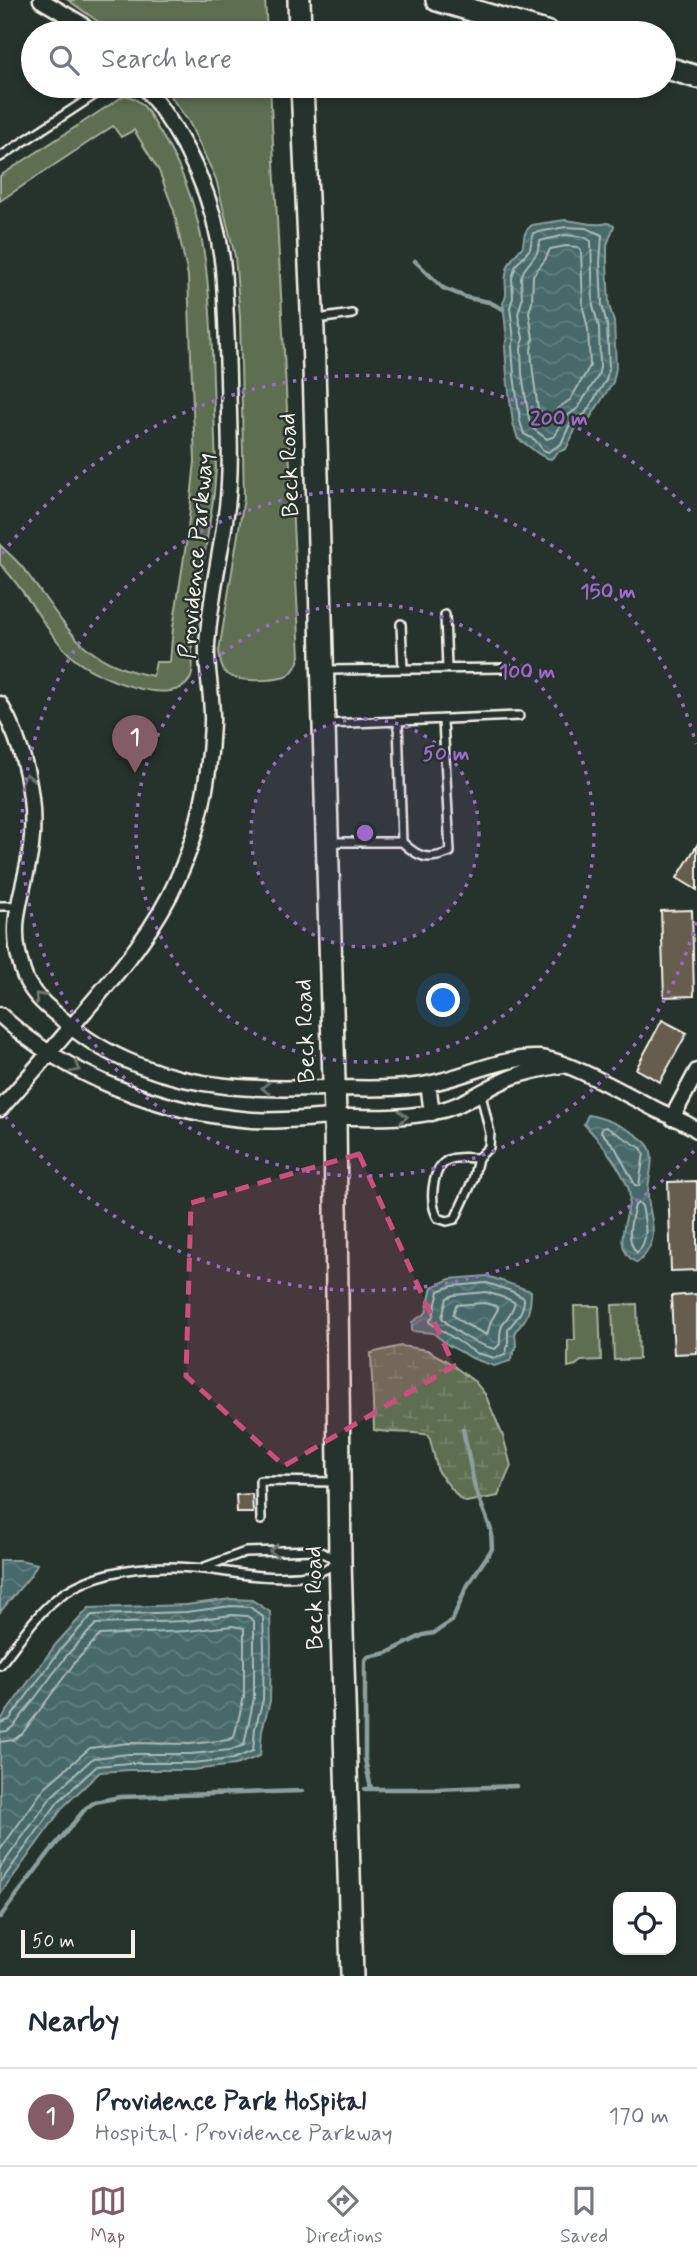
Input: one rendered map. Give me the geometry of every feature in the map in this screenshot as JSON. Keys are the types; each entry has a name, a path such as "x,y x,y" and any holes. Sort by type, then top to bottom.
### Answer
{"main road":[{"path":"299,0 300,21"},
{"path":"437,0 471,5 516,21"},
{"path":"676,71 697,77"},
{"name":"Beck Road","path":"303,98 312,319 335,1117 340,1561 352,1976"}],"street":[{"path":"41,0 77,21"},
{"name":"Providence Parkway","path":"0,1109 125,964 156,920 177,881 192,843 202,805 212,723 207,648 230,466 226,309 222,265 208,204 179,134 153,98"},
{"path":"2,711 22,755 30,789 31,846 15,923 16,948 27,984 39,999 95,1045 149,1069 189,1080 262,1089 378,1088 428,1084 449,1080 505,1061 542,1058 563,1064 697,1130"},
{"path":"0,1015 50,1054 109,1085 186,1110 251,1120 383,1118 432,1113 481,1094 514,1076 563,1064"},
{"path":"477,1070 481,1094"},
{"path":"672,1118 697,1072"},
{"path":"428,1084 432,1113"}],"lane":[{"path":"0,157 90,98"},
{"path":"312,319 352,314"},
{"path":"445,615 447,668"},
{"path":"401,624 403,669"},
{"path":"322,670 508,668"},
{"path":"324,724 519,716"},
{"path":"327,842 402,842 417,856 438,857 450,852 443,720"},
{"path":"398,722 402,842"},
{"path":"0,906 18,906"},
{"path":"478,1158 454,1158 442,1165 433,1189 433,1210 438,1218 447,1221 455,1219 459,1214 473,1180 478,1158 489,1147 490,1133 481,1094"},
{"path":"261,1520 260,1481 340,1482"},
{"path":"201,1568 245,1552 316,1550 340,1561"},
{"path":"0,1665 42,1613 64,1593 90,1580 120,1571 201,1568 247,1575 304,1575 316,1574 340,1561"}],"highlighted area":[{"path":"359,1154 454,1366 284,1466 186,1376 191,1203"}],"green space":[{"path":"68,0 265,0 266,21 97,21"},
{"path":"120,98 134,98 146,109 175,158 186,185 201,238 209,294 216,469 192,640 192,673 182,687 169,691 152,691 133,687 96,673 82,664 62,646 0,564 0,545 23,568 65,625 92,652 108,662 153,676 156,662 170,662 195,461 188,276 174,211 159,171 134,130 121,137 113,126 0,201 0,176"},
{"path":"172,98 271,98 300,656 289,675 275,679 256,680 230,676 220,662 219,651 244,498 240,317 235,256 216,179 189,122"},
{"path":"637,1304 639,1359 614,1360 612,1305"},
{"path":"574,1306 599,1306 601,1360 581,1361 568,1367 568,1340 575,1340"},
{"path":"401,1346 427,1350 447,1361 475,1382 485,1394 503,1436 511,1466 498,1496 466,1502 460,1499 438,1472 429,1435 374,1430 371,1353"}],"water":[{"path":"565,220 608,223 614,226 607,245 607,263 616,368 613,382 590,418 576,428 566,449 551,459 518,439 513,423 503,303 508,267 523,246 527,229 532,225"},
{"path":"588,1115 627,1129 650,1149 652,1160 648,1198 653,1235 648,1250 637,1263 623,1247 622,1237 630,1196 628,1187 609,1154 584,1124"},
{"path":"487,1276 531,1291 528,1313 515,1331 516,1347 510,1361 494,1366 448,1345 433,1333 412,1331 412,1322 426,1313 432,1287 450,1279"},
{"path":"0,1560 20,1560 37,1564 0,1612"},
{"path":"231,1599 252,1600 270,1612 270,1701 262,1730 260,1756 235,1765 192,1770 100,1772 64,1806 0,1895 0,1721 56,1644 89,1608 186,1605"}],"building":[{"path":"697,845 697,890 677,878"},
{"path":"692,910 694,996 664,997 661,911"},
{"path":"662,1020 687,1033 660,1082 636,1069"},
{"path":"697,1181 697,1270 671,1271 668,1182"},
{"path":"697,1294 697,1353 674,1354 671,1296"},
{"path":"252,1494 253,1513 237,1513 236,1495"}],"waterway":[{"path":"415,261 443,288 503,309"},
{"path":"371,1789 365,1759 365,1661 368,1657 387,1653 423,1635 434,1633 452,1621 467,1586 492,1549 491,1530 475,1488 463,1429"},
{"path":"365,1789 517,1786"},
{"path":"0,1917 52,1849 86,1808 95,1802 120,1797 302,1791"}],"place":[{"name":"Providence Park Hospital","path":"135,773"}]}
